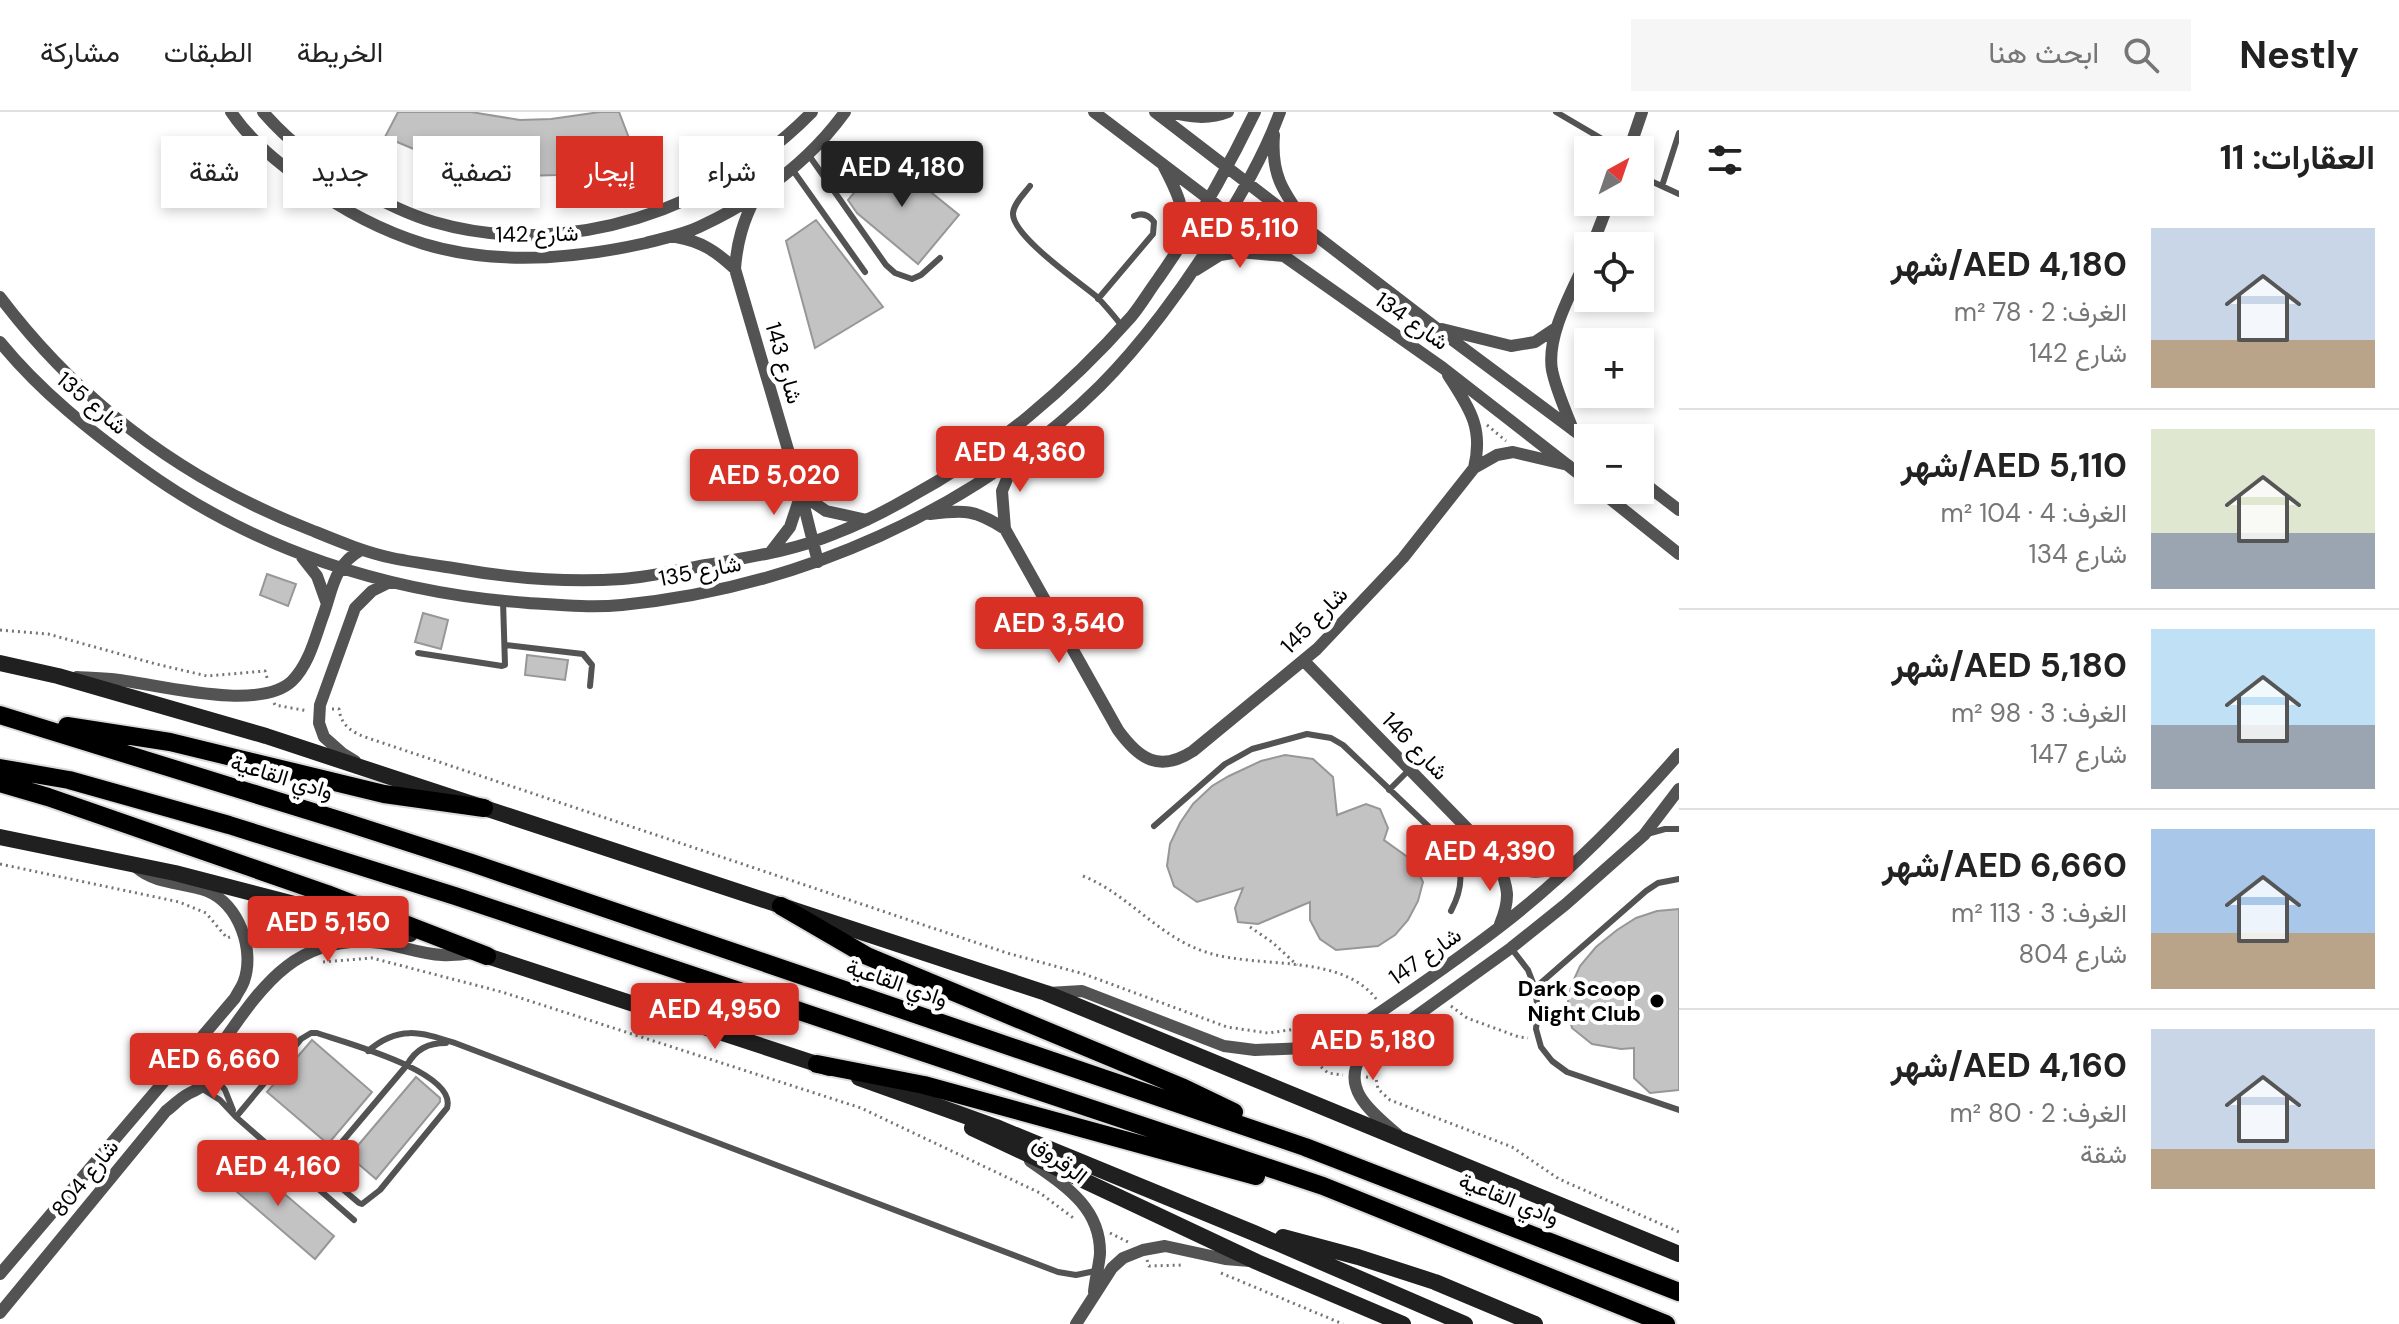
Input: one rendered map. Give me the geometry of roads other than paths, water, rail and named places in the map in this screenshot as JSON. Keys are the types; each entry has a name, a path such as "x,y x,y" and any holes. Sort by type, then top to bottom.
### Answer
{"main road":[{"path":"6,717 170,742 384,794 484,808"},
{"name":"وادي القاعية","path":"6,717 545,887 1305,1147 1679,1292"},
{"path":"0,768 69,780 352,863 1323,1186 1666,1324"},
{"path":"0,783 327,894 482,954"},
{"path":"781,906 867,956 1184,1088 1305,1147"},
{"path":"817,1064 924,1085 1385,1211"}],"street":[{"name":"شارع 142","path":"231,112 261,147 288,171 327,198 372,224 424,244 464,253 515,258 557,257 610,250 696,229 735,208"},
{"name":"شارع 142","path":"263,112 304,152 340,178 382,201 433,221 467,230 516,234 608,227 681,203 767,153 812,112"},
{"name":"شارع 142","path":"784,175 808,154 845,112"},
{"name":"شارع 134","path":"1094,112 1284,256 1443,368 1574,470"},
{"name":"شارع 134","path":"1155,112 1573,430"},
{"path":"1170,112 1201,117 1228,112"},
{"name":"شارع 135","path":"0,297 19,322 93,398 147,442 218,488 260,510 361,550 390,558 504,577 562,579 647,576 770,553 813,541 867,520 914,496 987,449 1084,367 1133,314 1179,249 1229,167 1255,112"},
{"name":"شارع 135","path":"0,342 65,409 139,467 199,507 296,553 339,568 445,594 565,605 621,605 742,584 818,562 926,514 1016,457 1100,386 1193,272 1230,213 1280,112"},
{"path":"1634,136 1642,112"},
{"path":"1275,127 1274,166 1288,198 1313,233"},
{"path":"1162,164 1176,189 1182,209 1184,221 1179,249"},
{"name":"شارع 143","path":"751,208 736,246 735,269 818,562"},
{"path":"673,236 709,247 735,269"},
{"path":"1193,272 1220,255 1239,252 1284,256"},
{"path":"1573,430 1552,371 1551,356 1556,328 1574,288"},
{"path":"1435,327 1511,346 1535,342 1556,328"},
{"path":"1443,368 1476,425 1478,450 1474,468"},
{"name":"شارع 145","path":"1005,529 1104,709 1128,744 1144,758 1153,761 1182,758 1304,661 1403,558 1474,468 1497,455 1513,452 1568,465"},
{"path":"1005,529 1002,491 1016,457"},
{"path":"1654,491 1679,510"},
{"path":"770,553 790,527 801,494 826,511 867,520"},
{"path":"1616,504 1679,554"},
{"path":"926,514 970,512 984,515 1005,529"},
{"path":"327,605 339,568 361,550"},
{"path":"296,553 317,576 327,605"},
{"name":"وادي القاعية","path":"368,768 327,741 320,730 320,710 325,685 355,608 372,591 390,582"},
{"name":"وادي القاعية","path":"58,676 118,679 177,690 229,695 271,692 283,688 294,679 309,655 327,605"},
{"name":"شارع 146","path":"1304,661 1497,859 1523,872 1536,873 1572,865"},
{"name":"وادي القاعية","path":"0,663 170,707 368,768 1046,993 1679,1254"},
{"name":"شارع 147","path":"1046,993 1082,991 1224,1046 1255,1050 1307,1048 1351,1032 1498,928 1572,865 1679,754"},
{"name":"شارع 147","path":"1403,1139 1365,1106 1354,1086 1357,1063 1366,1051 1511,948 1566,904 1644,835 1679,789"},
{"path":"0,837 132,863 244,890 482,954 817,1064 996,1127 1465,1324"},
{"name":"شارع 146","path":"1497,859 1508,897 1498,928"},
{"name":"شارع 804","path":"0,1274 235,998 244,981 247,965 243,933 231,910 211,893 163,882 143,873 132,863"},
{"name":"شارع 804","path":"0,1313 166,1111 201,1088 212,1073 216,1052 261,989 301,956 315,949 356,941 442,955 482,954"},
{"path":"906,1095 1257,1262 1403,1324"},
{"name":"الرقروق","path":"1012,1148 1077,1196 1086,1207 1097,1227 1100,1255 1096,1271"},
{"path":"1254,1233 1292,1239 1371,1261 1435,1282 1535,1324"},
{"path":"1076,1324 1112,1268 1123,1258 1143,1250 1165,1246 1225,1259 1257,1262"},
{"path":"1094,1295 1096,1271"}],"lane":[{"path":"1556,112 1597,136"},
{"path":"1662,186 1679,133"},
{"path":"808,154 886,265 895,273 912,279 940,258"},
{"path":"792,169 865,272"},
{"path":"1654,182 1679,194"},
{"path":"1030,186 1014,207 1012,215 1015,223 1031,243 1098,299 1122,326"},
{"path":"1098,299 1153,234 1154,222 1150,216 1134,216"},
{"path":"418,653 502,666 507,662 503,601"},
{"path":"505,645 583,654 592,665 590,686"},
{"path":"1154,826 1225,764 1252,749 1297,735 1331,738 1343,745 1448,845 1461,870 1462,883 1451,911"},
{"path":"1389,790 1410,769"},
{"path":"1644,835 1679,829"},
{"path":"1535,988 1646,891 1658,883 1679,879"},
{"path":"1511,948 1528,970 1535,988 1538,1038 1546,1055 1567,1072 1679,1110"},
{"path":"236,1117 306,1035 317,1033 407,1065 444,1091 449,1105 380,1190 362,1204 319,1169"},
{"path":"368,1051 382,1040 400,1033 427,1035 455,1043 1058,1272 1076,1275 1096,1271"},
{"path":"309,1181 412,1056 437,1043 455,1043"},
{"path":"212,1073 225,1090 236,1117"},
{"path":"201,1088 220,1100 354,1220"}],"place":[{"name":"Dark Scoop Night Club","path":"1657,1001"}]}
